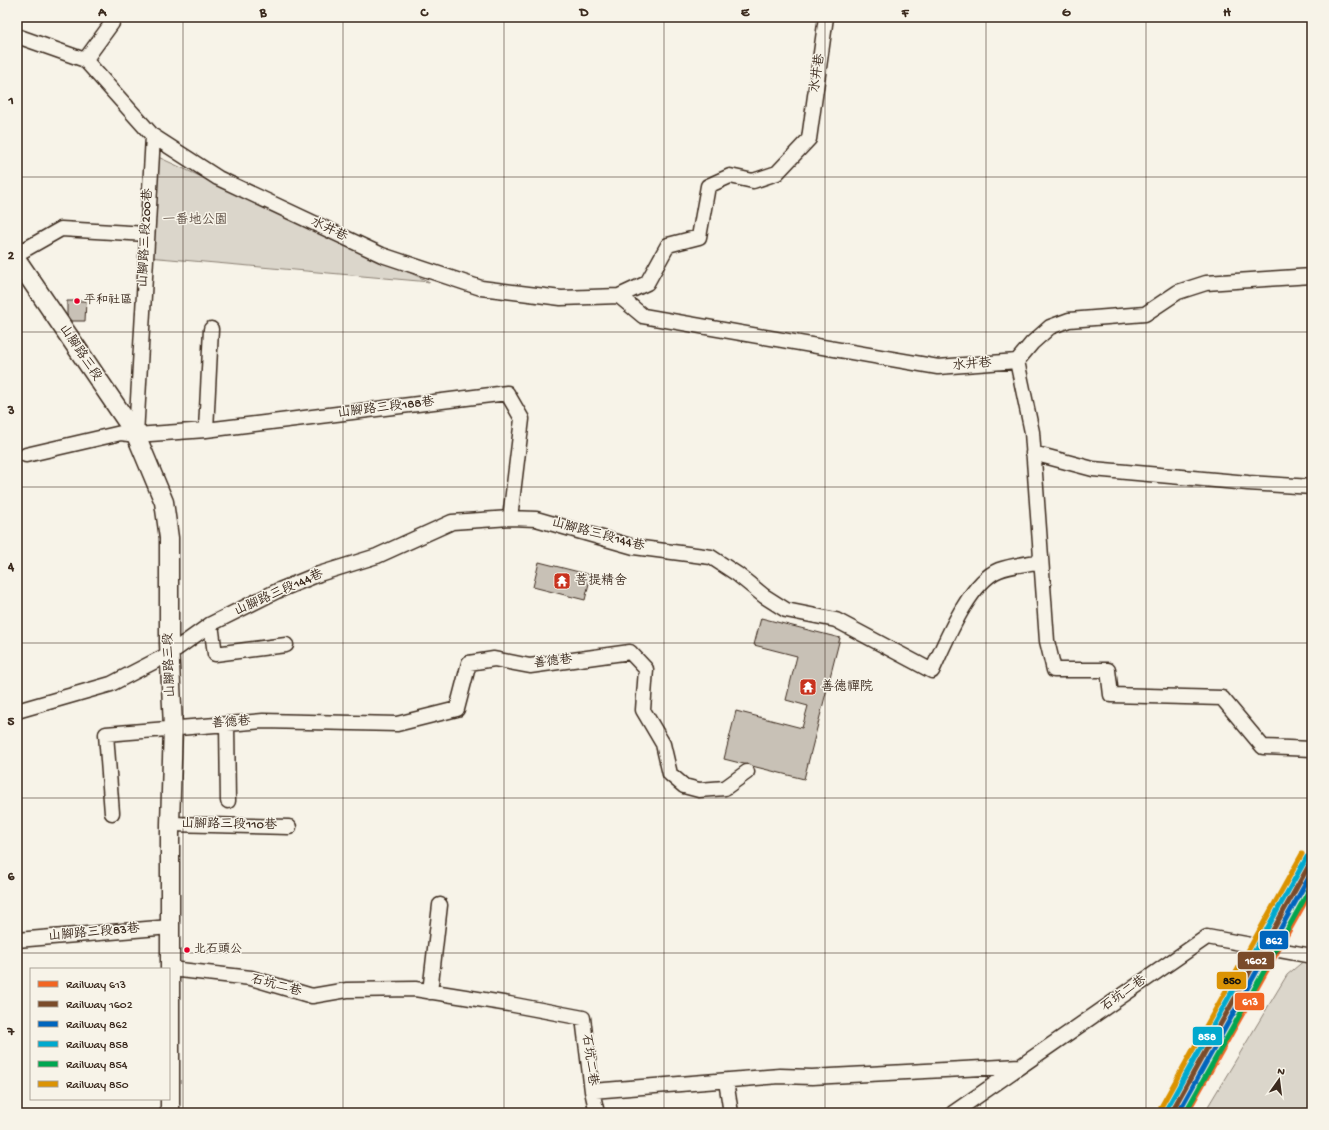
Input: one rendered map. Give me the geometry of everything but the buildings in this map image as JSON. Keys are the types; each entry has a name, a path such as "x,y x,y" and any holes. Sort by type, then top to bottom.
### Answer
{"main road":[{"name":"山腳路三段","path":"17,260 136,435 164,502 169,538 170,654 173,727 170,824 170,1113"}],"street":[{"path":"17,36 85,60 112,23 112,17"},
{"name":"水井巷","path":"85,60 152,136 218,178 382,255 481,288 561,298 619,296 647,283 668,244 699,237 708,186 730,176 753,181 777,173 809,139 826,17"},
{"name":"山腳路三段200巷","path":"136,435 152,136"},
{"path":"17,254 61,229 147,234"},
{"path":"1312,276 1206,283 1178,292 1145,314 1069,320 1050,327 1032,343 1017,361 1032,432 1047,642 1054,670 1108,670 1111,695 1222,698 1263,747 1312,749"},
{"name":"水井巷","path":"619,296 643,316 938,367 1017,361"},
{"path":"206,430 211,329"},
{"name":"山腳路三段188巷","path":"26,455 121,433 136,435 206,430 507,393 522,419 510,518"},
{"path":"1033,453 1093,469 1248,483 1312,487"},
{"name":"山腳路三段144巷","path":"17,712 111,684 170,654 211,624 277,591 319,574 377,556 452,522 510,518 536,519 634,546 711,557 737,574 764,596 786,610 836,620 932,671 949,634 978,585 998,571 1041,560"},
{"path":"211,624 215,654 286,645"},
{"name":"善德巷","path":"112,813 106,734 173,727 290,721 397,724 457,708 469,663 494,659 530,666 630,652 646,669 643,710 663,744 670,774 684,786 699,790 725,788 747,772"},
{"path":"227,724 228,801"},
{"name":"山腳路三段110巷","path":"170,824 289,826"},
{"path":"430,992 440,904"},
{"name":"山腳路三段83巷","path":"17,940 170,927"},
{"name":"石坑二巷","path":"953,1113 1207,937 1312,956"},
{"name":"石坑二巷","path":"171,969 251,978 312,996 347,990 415,990 509,1004 583,1018 592,1091 726,1082 780,1076 812,1077 1020,1066"},
{"path":"726,1082 731,1113"},
{"path":"592,1091 597,1113"}],"green space":[{"name":"一番地公園","path":"156,156 430,282 148,257"},
{"path":"1312,954 1312,1113 1204,1113 1287,975"}],"rail line":[{"name":"850","path":"1161,1107 1302,854"},
{"name":"858","path":"1166,1110 1307,857"},
{"name":"1602","path":"1171,1113 1312,860"},
{"name":"862","path":"1178,1113 1312,872"},
{"name":"854","path":"1185,1113 1312,885"},
{"name":"613","path":"1187,1113 1312,890"}],"place":[{"name":"平和社區","path":"77,301"},
{"name":"菩提精舍","path":"562,581"},
{"name":"善德禪院","path":"808,687"},
{"name":"北石頭公","path":"187,950"}]}
